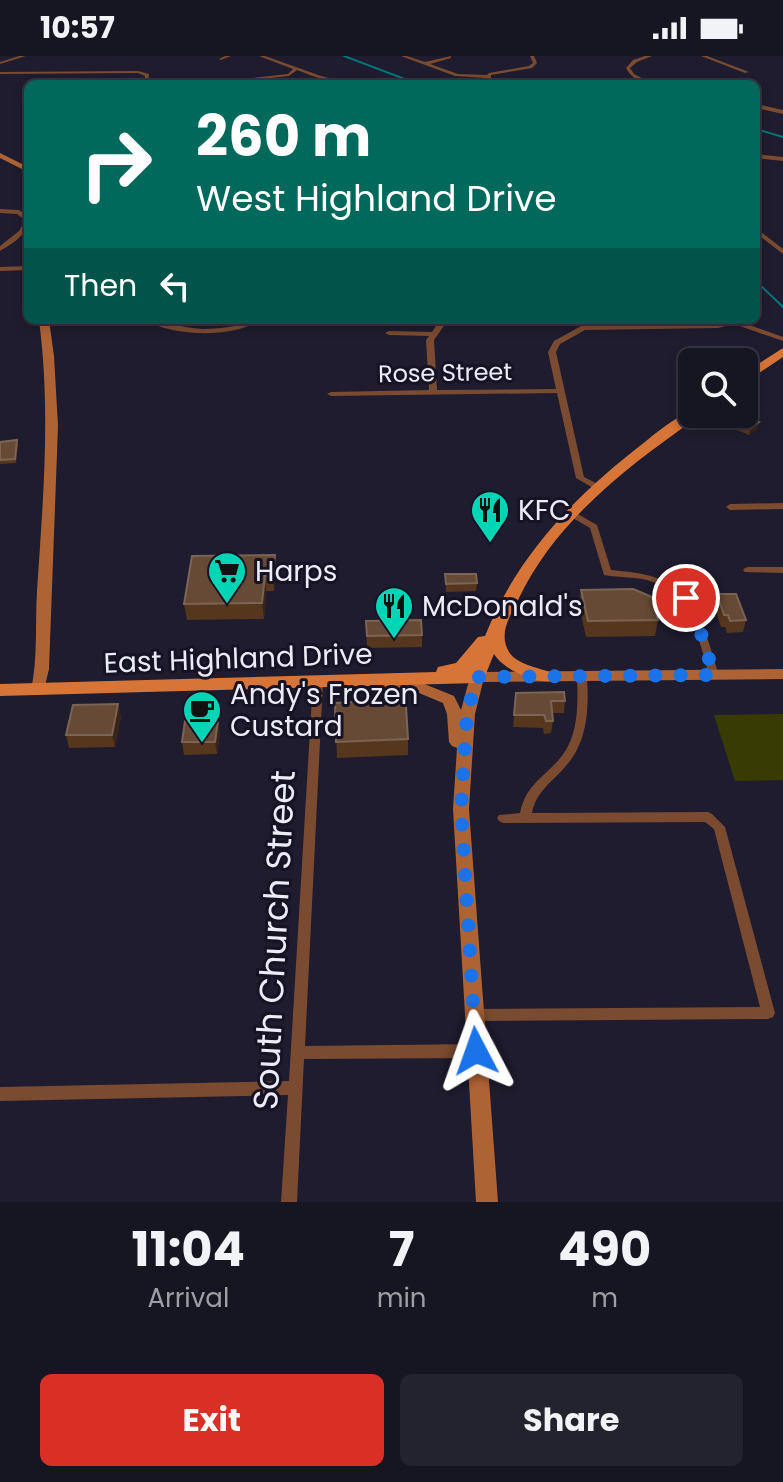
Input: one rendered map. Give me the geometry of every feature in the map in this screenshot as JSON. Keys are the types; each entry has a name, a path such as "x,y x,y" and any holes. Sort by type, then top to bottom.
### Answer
{"main road":[{"path":"0,155 24,168"},
{"path":"38,690 42,676 54,420 44,324"},
{"path":"758,369 783,352"},
{"path":"461,809 467,714 496,627 520,579 569,512 595,486 678,425"},
{"path":"496,627 499,650 506,660 520,669 547,677"},
{"path":"417,678 461,668 496,627"},
{"path":"477,677 783,674"},
{"name":"East Highland Drive","path":"0,690 477,677"},
{"path":"352,679 422,688 449,700 456,719 487,1202"}],"street":[{"path":"0,63 24,56"},
{"path":"221,59 229,56"},
{"path":"261,56 332,80"},
{"path":"403,56 457,75 488,80 497,71 530,67 535,63 532,56"},
{"path":"643,80 632,75 628,68 633,62 650,56"},
{"path":"703,56 747,72"},
{"path":"425,64 449,57"},
{"path":"239,80 291,74 296,69"},
{"path":"96,80 102,71"},
{"path":"0,73 143,72 147,75 146,80"},
{"path":"267,77 311,74"},
{"path":"311,74 313,80"},
{"path":"760,107 783,112"},
{"path":"760,156 783,159"},
{"path":"0,211 19,212 24,216"},
{"path":"0,249 24,228"},
{"path":"760,233 781,247"},
{"path":"0,269 24,268"},
{"path":"161,324 205,330 238,328 248,324"},
{"path":"433,393 430,344 432,334 441,324"},
{"path":"590,324 557,343 552,350 580,478 595,486"},
{"path":"583,328 726,324"},
{"path":"745,324 783,339"},
{"path":"389,333 432,334"},
{"name":"Rose Street","path":"331,394 560,391"},
{"path":"730,507 783,506"},
{"path":"569,512 594,527 607,573 657,580 686,598 693,608 714,675"},
{"path":"748,570 783,570"},
{"path":"525,818 527,799 570,752 584,702 582,676"},
{"name":"South Church Street","path":"289,1202 318,681"},
{"path":"473,1015 768,1013 719,827 708,817 503,818"},
{"path":"298,1053 476,1051"},
{"path":"0,1094 296,1088"}],"shaded area":[{"path":"783,714 783,780 735,781 714,715"}],"building":[{"path":"17,440 15,459 0,460 0,442"},
{"name":"Harps","path":"275,555 273,575 265,576 262,603 184,604 192,556"},
{"path":"445,574 476,574 477,583 446,584"},
{"path":"633,589 652,597 658,620 588,621 581,590"},
{"path":"717,594 736,594 746,620 730,621 728,615 724,615"},
{"path":"421,620 422,635 367,636 366,621"},
{"path":"564,692 565,701 551,701 553,721 546,721 544,715 514,715 516,693"},
{"path":"398,700 406,706 408,739 336,742 335,703"},
{"path":"118,704 112,735 66,735 73,705"},
{"path":"185,721 218,721 215,742 182,742"}],"waterway":[{"path":"344,56 407,80"},
{"path":"760,130 783,137"},
{"path":"760,285 783,307"}],"place":[{"name":"KFC","path":"490,544"},
{"name":"Harps","path":"227,605"},
{"name":"McDonald's","path":"394,640"},
{"name":"Andy's Frozen Custard","path":"202,744"}],"route":[{"path":"476,1051 461,809 467,714 477,677 714,675 693,608 686,598"}]}
